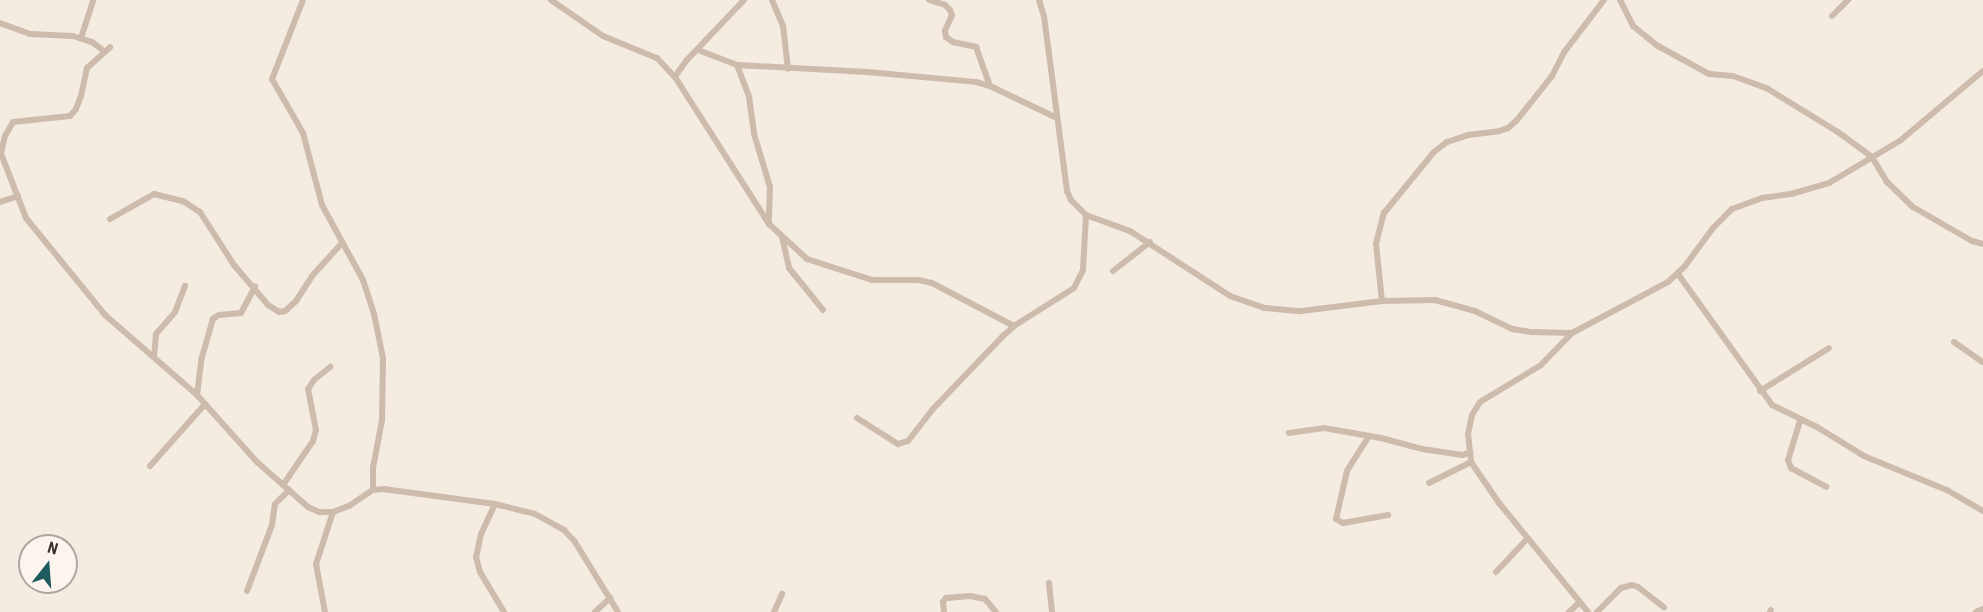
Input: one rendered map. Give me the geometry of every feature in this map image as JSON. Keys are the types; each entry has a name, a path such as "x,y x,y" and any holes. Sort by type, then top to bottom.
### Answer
{"street":[{"path":"81,38 93,0"},
{"path":"303,0 272,79 303,134 322,205 363,280 374,314 383,358 382,420 374,468 373,490"},
{"path":"551,0 603,36 657,58 675,77 769,224 807,259 872,279 918,280 932,283 1014,326"},
{"path":"675,77 686,61 744,0"},
{"path":"772,0 783,26 788,69"},
{"path":"929,0 945,5 950,10 952,15 945,31 946,37 953,42 976,47 990,86"},
{"path":"1039,0 1044,16 1055,117 1067,191 1071,200 1086,215 1130,231 1230,296 1265,308 1301,311 1382,301 1435,300 1475,311 1512,329 1572,333"},
{"path":"1382,301 1376,244 1384,213 1434,152 1447,142 1468,135 1499,131 1508,128 1517,120 1552,76 1565,51 1604,0"},
{"path":"1620,0 1633,26 1665,50 1709,74 1733,76 1768,89 1838,132 1872,157 1892,188 1913,207 1972,241 1983,244"},
{"path":"1832,16 1848,0"},
{"path":"0,23 30,34 81,38 107,49 87,68 81,96 76,109 70,116 13,122 0,152 26,218 50,249 105,315 197,395 257,462 308,507 319,512 333,512 349,506 373,490 399,490 495,504 535,514 564,530 582,550 618,612"},
{"path":"698,50 737,64 952,78 990,86 1055,117"},
{"path":"737,64 749,97 754,134 770,187 769,224"},
{"path":"1588,612 1498,503 1471,462 1467,434 1472,415 1480,402 1541,365 1572,333 1678,274 1713,228 1732,209 1762,198 1791,194 1828,183 1923,123 1983,71"},
{"path":"110,219 154,194 183,201 200,212 234,265 274,310 285,311 342,243"},
{"path":"0,202 18,196"},
{"path":"857,418 898,444 904,444 932,410 1014,326 1074,288 1083,270 1086,215"},
{"path":"782,237 789,268 823,310"},
{"path":"1113,271 1150,242"},
{"path":"1678,274 1772,405 1800,421 1817,427 1864,456 1947,490 1983,511"},
{"path":"154,357 156,334 175,312 185,286"},
{"path":"197,395 202,357 213,319 219,315 241,313 255,287"},
{"path":"1954,342 1983,362"},
{"path":"1760,391 1829,348"},
{"path":"247,591 251,574 272,525 275,504 313,441 316,430 308,389 314,380 330,367"},
{"path":"150,466 205,404"},
{"path":"1800,421 1788,460 1791,468 1826,487"},
{"path":"1289,433 1324,428 1422,449 1470,453"},
{"path":"1369,436 1347,471 1336,519 1343,523 1388,515"},
{"path":"1429,483 1471,462"},
{"path":"495,504 481,534 476,557 480,572 504,612"},
{"path":"325,612 316,564 333,512"},
{"path":"1496,572 1527,539"},
{"path":"1049,583 1052,612"},
{"path":"1596,612 1621,588 1632,585 1638,586 1664,607"},
{"path":"774,612 782,594"},
{"path":"944,612 942,602 946,598 970,596 986,599 996,612"},
{"path":"595,612 610,598"},
{"path":"1569,612 1579,603"},
{"path":"1976,612 1983,609"}]}
